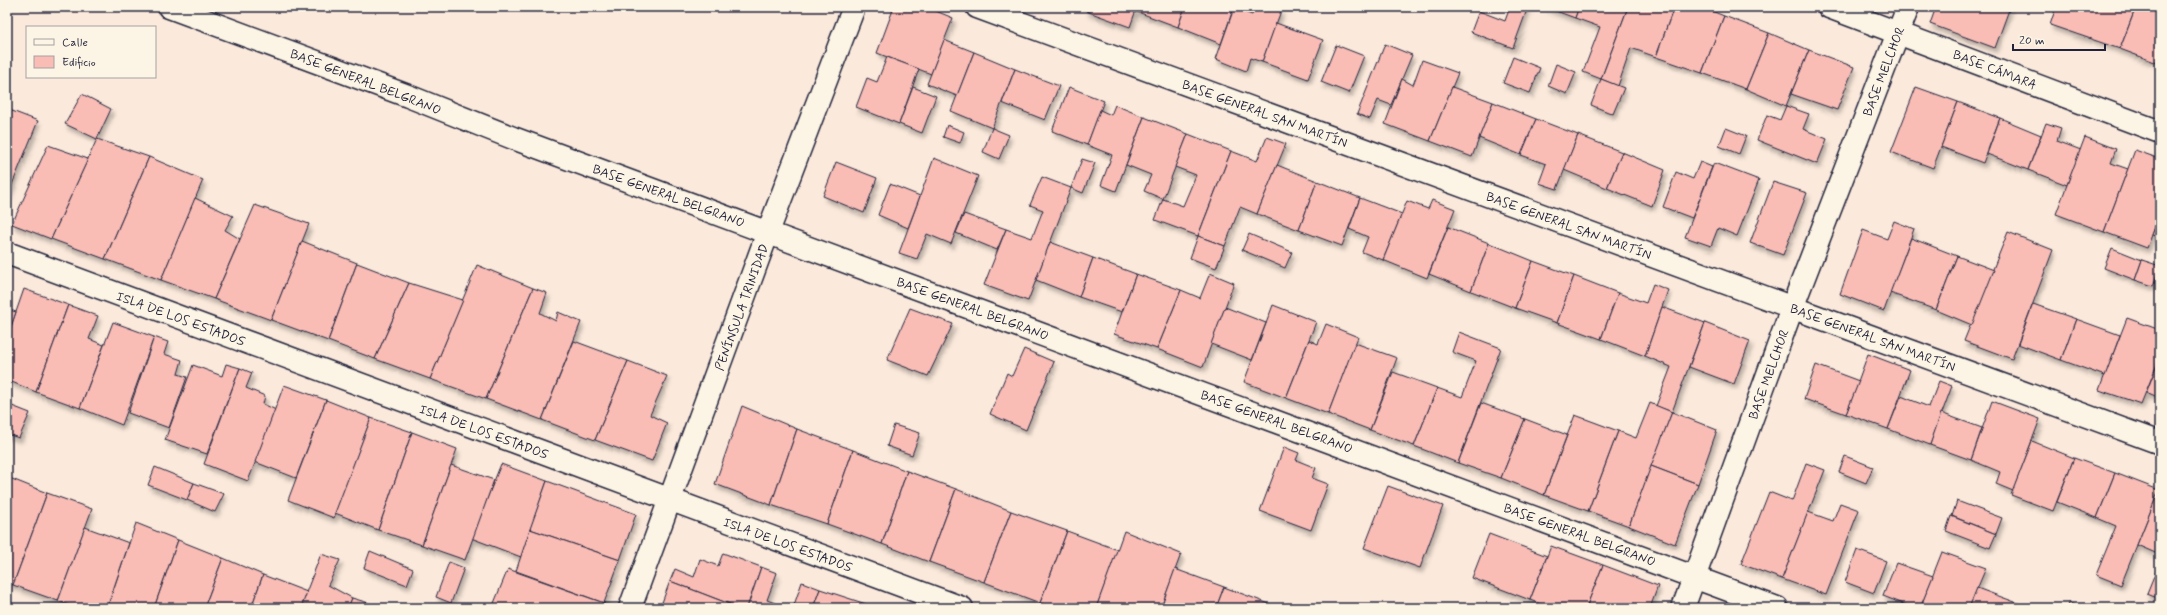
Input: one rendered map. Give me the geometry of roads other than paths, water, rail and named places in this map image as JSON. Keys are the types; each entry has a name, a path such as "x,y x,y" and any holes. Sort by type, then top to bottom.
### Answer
{"street":[{"name":"BASE GENERAL BELGRANO","path":"169,7 408,96 513,138 1777,608"},
{"name":"PENÍNSULA TRINIDAD","path":"630,608 671,500 768,232 854,7"},
{"name":"BASE GENERAL SAN MARTÍN","path":"977,7 2160,443"},
{"name":"BASE CÁMARA","path":"1829,7 1899,32 2160,132"},
{"name":"BASE MELCHOR","path":"1683,608 1792,308 1908,7"},
{"name":"ISLA DE LOS ESTADOS","path":"7,253 962,608"}]}
